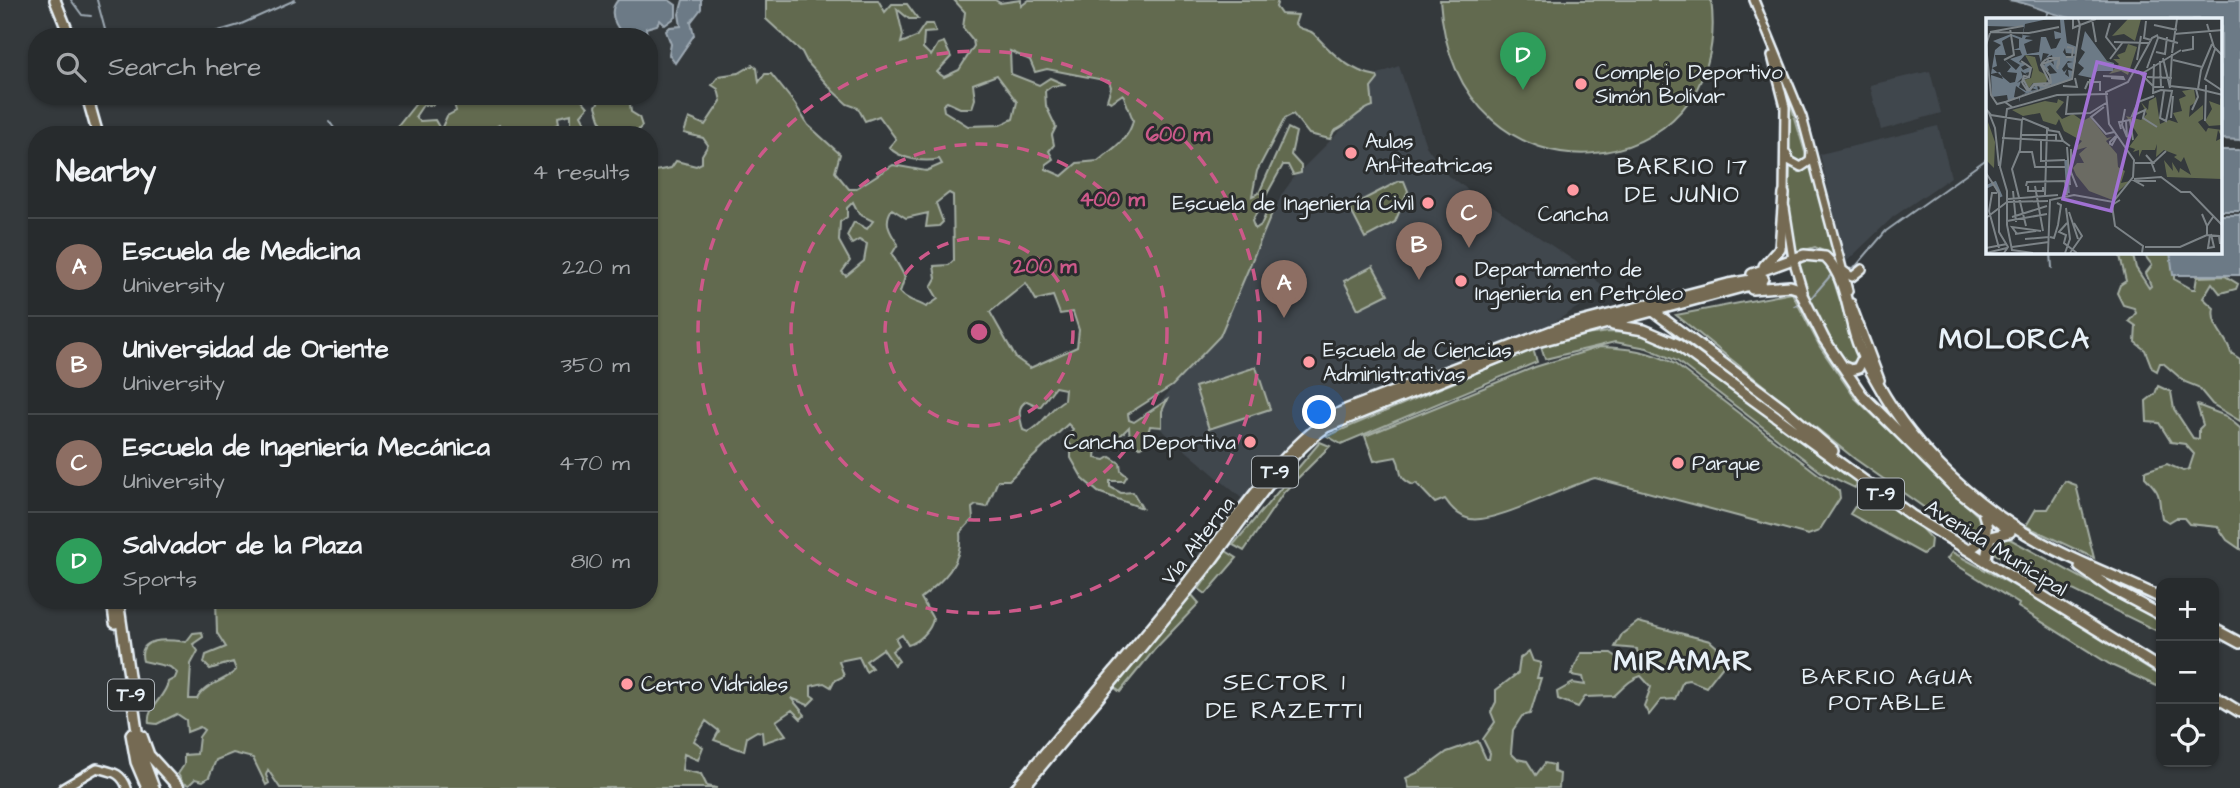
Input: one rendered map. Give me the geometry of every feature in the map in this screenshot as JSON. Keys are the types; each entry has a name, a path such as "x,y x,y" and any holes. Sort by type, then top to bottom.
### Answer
{"highway":[{"path":"49,0 60,28"},
{"path":"55,0 66,28"},
{"path":"89,105 95,126"},
{"path":"95,105 101,126"},
{"path":"1726,288 1772,260 1780,248 1784,194"},
{"path":"1746,277 1813,254 1831,262 1864,357 1891,406 1925,447"},
{"path":"1836,359 1851,369 1858,368 1864,357 1846,283"},
{"path":"1726,288 1790,286 1804,295"},
{"name":"Vía Alterna","path":"1023,788 1315,434 1355,413 1517,349 1726,288"},
{"name":"T-9","path":"1804,295 1836,359 1879,413 1984,513 2011,532 2156,612"},
{"path":"1669,304 1666,312 1670,323"},
{"name":"T-9","path":"1651,311 1650,328 1662,337"},
{"name":"Vía Alterna","path":"1016,788 1273,475 1320,424 1348,409 1522,341 1651,311"},
{"name":"Avenida Municipal","path":"1651,311 1793,416 1847,463 1970,548 2156,664"},
{"name":"Avenida Municipal","path":"1604,324 1644,330 1662,337 1712,368 1911,515 2156,664"},
{"name":"T-9","path":"1925,447 1968,492 2018,529 2086,565 2156,596"},
{"path":"1970,548 1982,543 1986,535 1984,513"},
{"path":"1986,558 1986,546 1990,537 2000,532 2011,532"},
{"name":"T-9","path":"112,609 133,750 147,788"},
{"name":"T-9","path":"119,609 143,763 154,788"},
{"path":"2219,632 2240,646"},
{"path":"2219,638 2240,646"},
{"path":"2219,702 2240,715"},
{"name":"T-9","path":"133,705 149,755 178,788"}],"main road":[{"name":"T-9","path":"1752,0 1810,144 1862,340 1895,408 1925,447"},
{"name":"T-9","path":"1752,0 1781,84 1786,149 1784,194 1793,259 1804,295"},
{"path":"1786,149 1790,161 1801,167 1810,161 1810,144"},
{"path":"1842,266 1849,277 1862,269"},
{"path":"63,788 97,768 116,772 123,777 127,788"}],"shaded area":[{"path":"1399,66 1426,146 1448,176 1588,270 1605,290 1548,326 1350,405 1316,423 1246,502 1149,419 1177,380 1215,340 1282,194 1295,176 1369,102 1363,80"},
{"path":"1930,71 1941,113 1881,130 1870,85"},
{"path":"1938,126 1951,177 1893,217 1845,263 1820,154"}],"green space":[{"path":"766,0 878,0 885,12 892,4 907,4 918,19 909,19 897,9 903,35 901,43 916,37 925,24 933,24 936,32 924,33 923,48 931,56 938,44 944,42 951,57 937,72 944,77 959,70 974,46 973,40 963,28 965,12 954,0 995,0 1000,3 1021,0 1021,6 1029,0 1278,0 1276,7 1281,14 1298,15 1295,24 1297,26 1314,34 1349,66 1377,76 1378,79 1371,88 1373,106 1334,131 1330,139 1309,134 1293,114 1285,118 1257,171 1252,196 1259,193 1288,128 1296,132 1291,155 1301,166 1301,173 1293,175 1288,165 1283,165 1252,221 1255,229 1261,225 1270,205 1275,206 1220,336 1172,386 1128,414 1129,420 1134,422 1167,400 1162,411 1162,427 1150,426 1145,444 1140,447 1130,442 1129,427 1110,446 1096,447 1095,458 1105,460 1110,457 1120,463 1121,471 1127,476 1124,481 1110,481 1110,487 1121,493 1133,492 1142,508 1098,492 1083,479 1071,458 1071,445 1065,440 1073,429 1068,424 1009,480 998,480 987,507 976,505 972,508 973,519 960,533 955,562 944,578 921,598 933,619 932,623 924,635 908,645 902,635 896,639 899,645 892,651 899,661 894,665 883,649 866,661 872,668 866,672 859,657 839,661 844,676 834,681 831,687 824,683 811,686 811,695 815,698 808,705 791,698 805,715 801,719 792,710 776,721 786,735 763,743 762,732 757,731 747,737 744,751 714,740 719,731 706,721 694,741 703,747 698,760 684,754 682,770 701,774 707,786 717,788 280,788 268,770 266,775 269,783 266,785 253,758 233,753 216,760 209,777 203,781 195,779 189,785 183,783 178,774 184,765 184,755 197,754 199,737 204,730 200,727 187,732 186,720 177,714 157,724 149,723 150,712 168,682 175,678 177,673 170,667 143,661 142,653 149,643 164,640 186,642 193,633 202,632 203,637 193,644 198,651 191,664 189,699 197,699 205,689 236,670 233,662 210,669 204,663 206,655 226,647 217,633 216,609 658,609 658,170 671,168 676,161 696,166 702,163 702,155 708,145 703,138 684,133 689,118 705,125 721,101 718,89 712,85 719,76 739,73 753,65 757,68 759,82 765,74 771,74 808,125 840,154 835,172 849,189 855,189 893,165 926,171 942,164 939,159 912,159 893,151 889,147 896,139 879,116 865,121 858,108 847,104 833,91 807,62 802,52 766,19","holes":["1010,51 1030,60 1035,72 1047,69 1109,81 1111,87 1107,100 1111,102 1123,94 1133,120 1131,127 1119,144 1098,161 1077,163 1062,176 1046,169 1046,164 1053,159 1049,151 1054,145 1052,135 1056,127 1046,106 1045,91 1052,86 1066,85 1050,78 1039,85 1011,74","997,75 1017,102 1013,119 1000,125 968,126 944,111 943,105 947,102 960,108 972,108 975,99 973,84","949,193 953,195 954,260 949,265 934,266 936,278 931,287 938,299 926,307 900,292 905,277 892,254 898,244 890,232 888,218 892,209 906,218 928,213 926,227 939,226 943,222 936,203","853,202 859,214 873,221 867,229 854,222 847,236 852,244 859,240 867,244 864,261 846,276 842,272 850,261 839,241 840,222 847,217 847,208","1026,283 1036,300 1053,296 1060,314 1073,312 1079,330 1077,347 1030,368 1016,358 990,312","1055,387 1065,389 1064,400 1039,425 1028,432 1023,430 1020,414 1023,404 1027,401 1040,407"]},
{"name":"Complejo Deportivo Simón Bolívar","path":"1440,0 1711,0 1707,63 1682,110 1641,141 1591,153 1539,147 1492,120 1457,71"},
{"path":"1785,85 1807,159 1800,164 1790,157"},
{"path":"415,105 423,105 415,117 420,121 435,120 438,126 398,126"},
{"path":"454,105 588,107 581,115 587,126 571,126 571,114 558,117 559,124 554,126 442,126 447,116 456,111"},
{"path":"630,105 631,112 639,117 642,126 597,126 602,125 596,106"},
{"path":"1812,167 1835,257 1815,247 1795,253 1789,212 1790,168"},
{"path":"1399,181 1404,181 1408,191 1395,222 1365,238 1349,207"},
{"path":"2119,254 2132,254 2136,268 2149,288 2151,286 2146,273 2152,265 2144,254 2174,254 2174,279 2192,289 2195,289 2197,277 2225,276 2238,284 2236,289 2220,293 2212,283 2203,298 2214,308 2214,321 2231,353 2240,359 2240,421 2212,404 2198,387 2185,382 2163,363 2160,363 2157,371 2152,368 2145,350 2135,342 2136,326 2129,321 2136,313 2134,308 2123,305 2117,293 2120,285 2126,281"},
{"path":"1812,257 1829,266 1859,360 1845,365 1818,319 1797,265"},
{"path":"1373,266 1388,294 1358,309 1344,281"},
{"path":"1792,293 1820,347 1855,398 1980,518 1979,533 1972,541 1855,459 1676,315"},
{"path":"1609,332 1647,334 1679,349 1847,476 1858,480 1855,488 1821,472 1677,361 1647,348 1615,342 1545,359 1541,347 1577,336"},
{"path":"1600,347 1639,351 1675,364 1831,484 1839,491 1840,498 1819,531 1808,535 1595,478 1496,516 1470,519 1456,512 1445,499 1435,503 1416,483 1413,485 1407,482 1401,475 1396,457 1374,461 1365,436 1535,367"},
{"path":"1533,349 1537,362 1341,444 1327,436"},
{"path":"1256,367 1270,409 1209,429 1195,387"},
{"path":"2158,386 2171,392 2174,409 2193,438 2199,439 2199,429 2203,425 2197,405 2226,416 2240,428 2240,549 2227,540 2218,527 2189,524 2184,518 2169,522 2162,518 2159,496 2145,477 2145,471 2167,464 2183,471 2189,469 2194,454 2185,444 2171,442 2159,423 2147,422 2146,401 2155,394"},
{"path":"1320,442 1330,446 1284,492 1244,551 1233,545"},
{"path":"2065,481 2076,485 2094,558 2026,526 2036,509 2048,509"},
{"path":"1866,490 1919,526 1931,539 1930,548 1923,554 1850,514"},
{"path":"2000,537 2008,538 2156,618 2156,631 2071,589 2061,594 1992,552 1991,543"},
{"path":"1226,551 1237,558 1206,594 1199,589"},
{"path":"1952,552 2022,590 2156,674 2156,686 2111,665 1947,559"},
{"path":"1191,594 1199,603 1155,649 1120,692 1114,687"},
{"path":"1638,622 1710,641 1718,648 1724,664 1706,687 1689,680 1683,681 1675,699 1661,700 1649,715 1644,706 1651,687 1641,676 1614,696 1585,697 1578,707 1558,699 1557,692 1573,683 1585,685 1583,677 1571,675 1581,653 1611,653 1620,659 1638,657 1637,649 1615,647 1622,634"},
{"path":"1529,651 1533,661 1541,663 1537,678 1541,678 1530,714 1522,716 1513,730 1511,753 1517,759 1527,761 1536,775 1545,763 1554,765 1554,772 1560,774 1559,788 1409,788 1406,778 1421,771 1447,752 1478,741 1486,759 1489,759 1490,753 1483,739 1495,722 1491,712 1496,702 1496,690 1518,673 1520,658"}],"water":[{"path":"618,0 669,0 676,5 676,17 665,25 660,20 657,25 646,28 618,28 613,14"},
{"path":"683,0 701,0 701,9 691,22 694,35 675,63 669,55 671,44 666,31 670,27 681,26 679,14"},
{"path":"2008,0 2240,0 2240,140 2222,139 2222,18 2072,18"},
{"path":"2222,150 2240,150 2240,211 2222,211"},
{"path":"2222,215 2240,215 2240,275 2173,275 2170,254 2222,254"}],"waterway":[{"path":"71,0 82,15 91,16"},
{"path":"97,0 105,28"},
{"path":"229,28 295,0"},
{"path":"2046,18 2048,13"},
{"path":"329,121 333,126"},
{"path":"1850,269 1857,265 1886,231 1986,159"},
{"path":"2051,254 2052,268"},
{"path":"1811,298 1831,275"},
{"path":"1794,306 1799,303"}],"place":[{"name":"Complejo Deportivo Simón Bolívar","path":"1581,84"},
{"name":"Salvador de la Plaza","path":"1523,90"},
{"name":"Aulas Anfiteatricas","path":"1351,153"},
{"name":"Cancha","path":"1573,190"},
{"name":"Escuela de Ingeniería Civil","path":"1428,203"},
{"name":"Escuela de Ingeniería Mecánica","path":"1469,248"},
{"name":"Universidad de Oriente","path":"1419,280"},
{"name":"Departamento de Ingeniería en Petróleo","path":"1461,281"},
{"name":"Escuela de Medicina","path":"1284,318"},
{"name":"Escuela de Ciencias Administrativas","path":"1309,362"},
{"name":"Cancha Deportiva","path":"1250,442"},
{"name":"Parque","path":"1678,463"},
{"name":"Cerro Vidriales","path":"627,684"}],"district":[{"name":"BARRIO 17 DE JUNIO","path":"1683,181"},
{"name":"MOLORCA","path":"2015,339"},
{"name":"MIRAMAR","path":"1684,661"},
{"name":"BARRIO AGUA POTABLE","path":"1888,690"},
{"name":"SECTOR 1 DE RAZETTI","path":"1285,697"}]}
